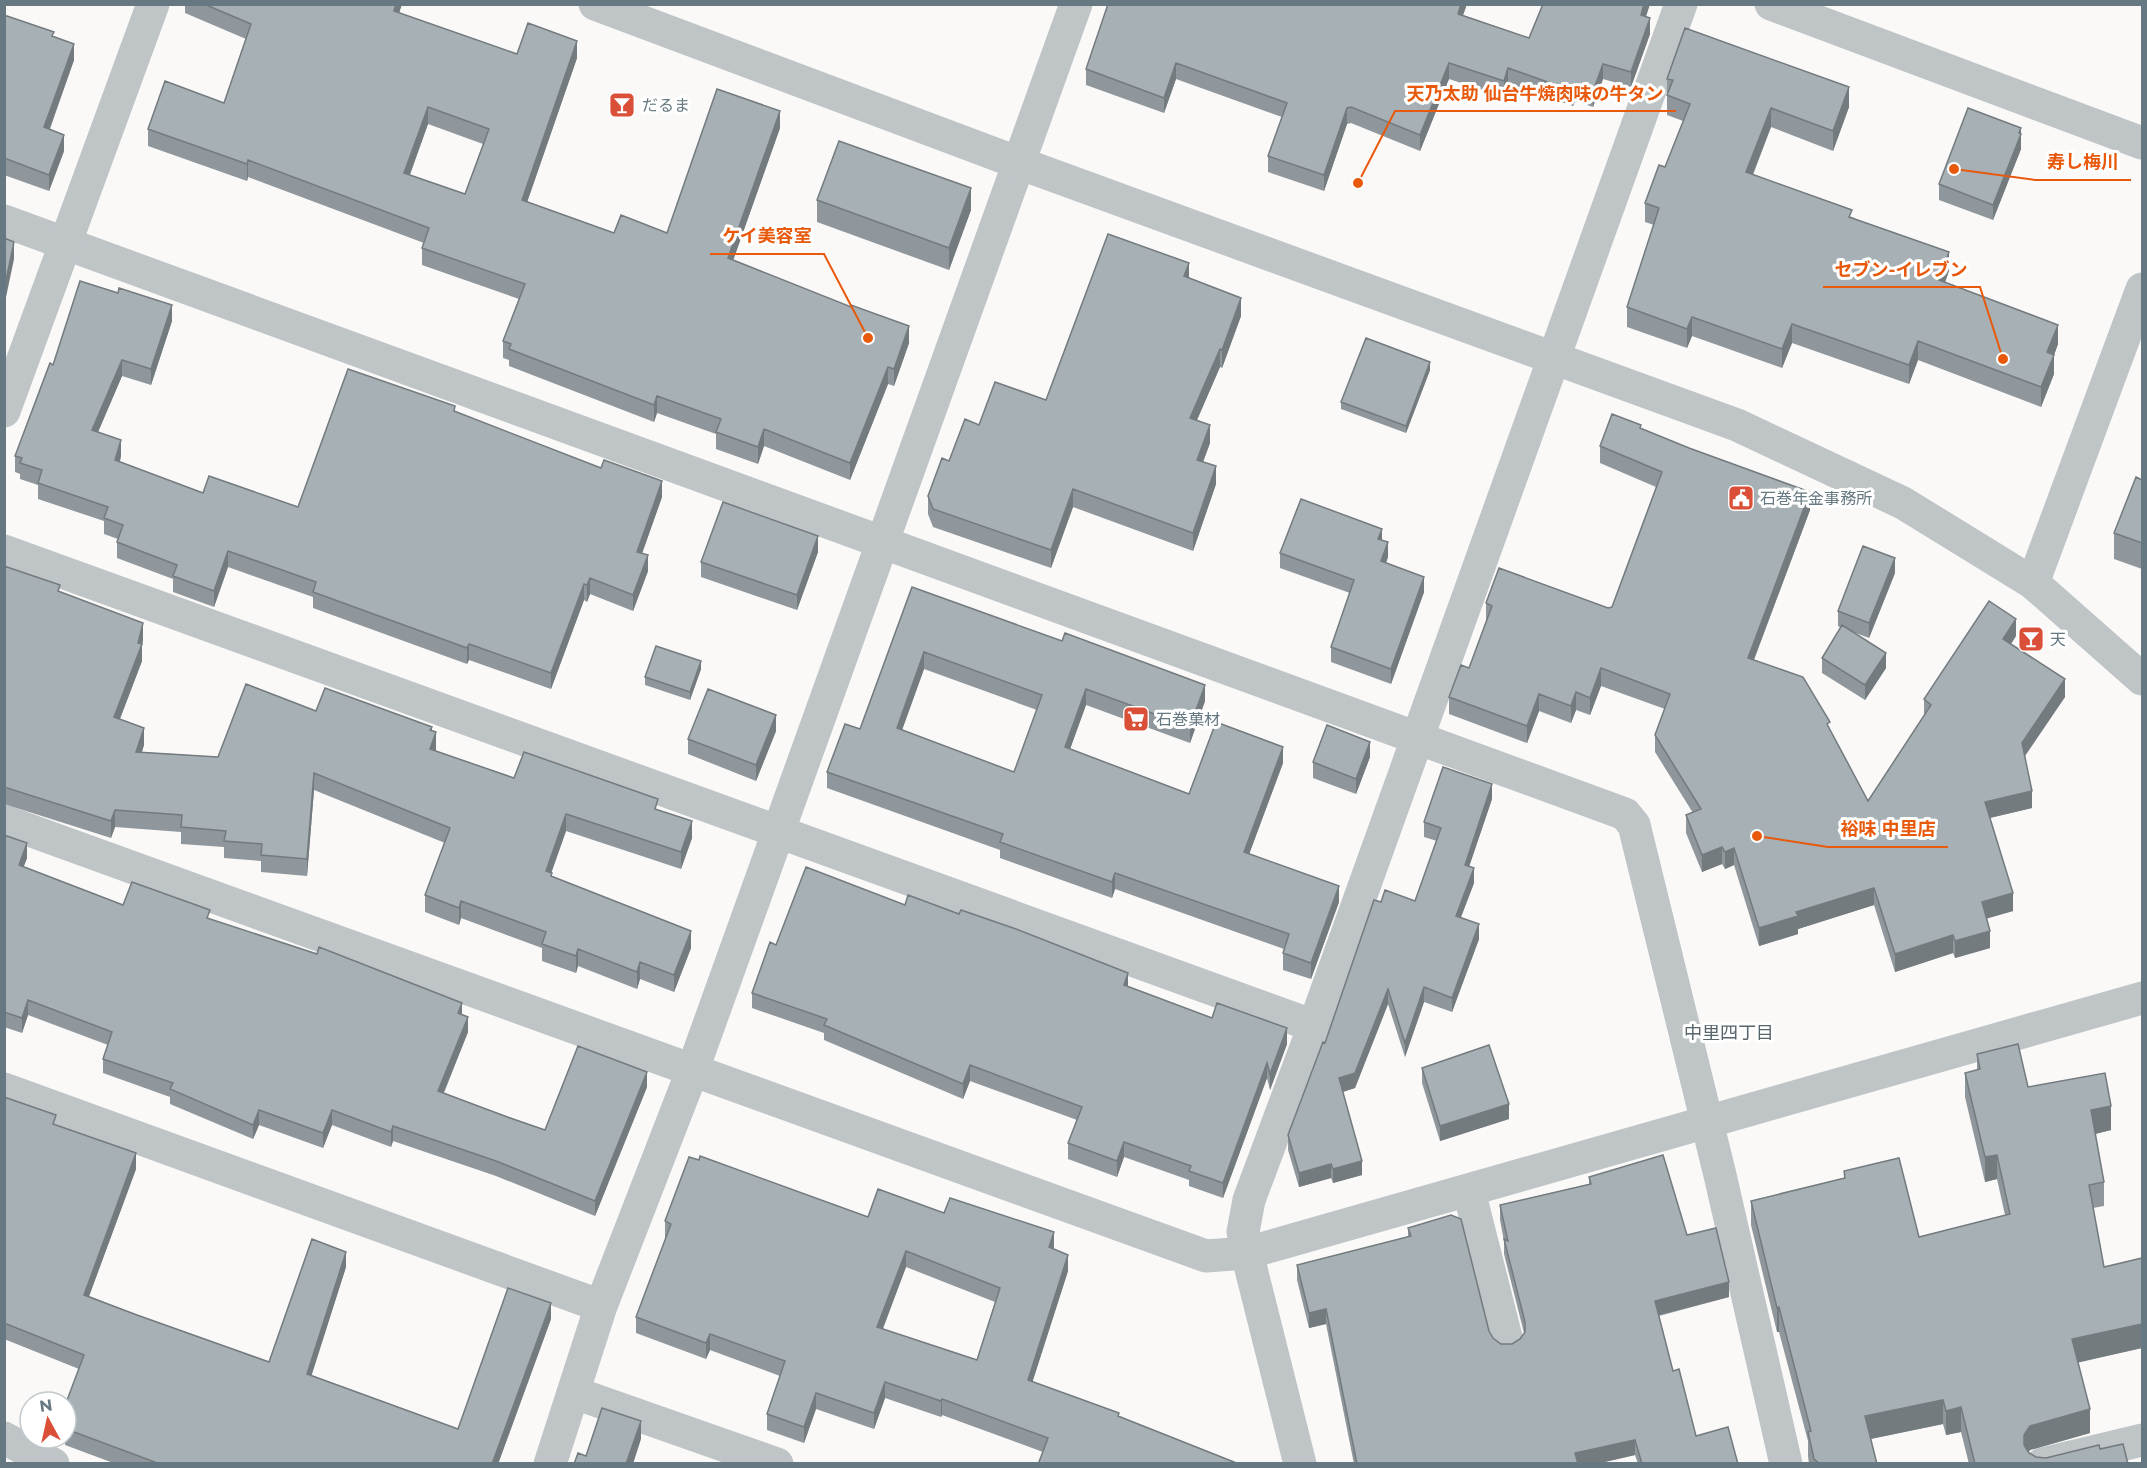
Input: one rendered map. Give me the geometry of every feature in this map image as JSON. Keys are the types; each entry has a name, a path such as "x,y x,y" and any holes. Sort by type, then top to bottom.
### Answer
{"street":[{"path":"4,411 153,4"},
{"path":"595,4 1019,163 1737,425 1904,503 2033,583 2142,679"},
{"path":"550,1464 575,1393 601,1306 693,1069 1077,4"},
{"path":"1300,1464 1247,1253 1243,1232 1249,1200 1314,1026 1682,4"},
{"path":"1771,4 2142,143"},
{"path":"4,221 1625,814 1634,825 1707,1124 1786,1464"},
{"path":"2033,583 2142,289"},
{"path":"4,551 1314,1026"},
{"path":"4,821 1206,1256 1247,1253 1707,1124 2142,998"},
{"path":"4,1089 601,1306"},
{"path":"1469,1191 1507,1341"},
{"path":"575,1393 777,1464"},
{"path":"4,1438 53,1464"},
{"path":"2042,1464 2142,1440"}],"building":[{"path":"204,4 396,4 394,11 517,54 528,23 577,41 522,200 614,233 621,215 667,233 717,89 780,111 728,258 851,307 851,305 909,326 894,369 888,367 850,463 764,429 758,447 716,432 721,419 657,396 654,405 509,349 511,344 503,341 525,284 422,248 429,228 248,160 247,164 148,129 165,81 224,103 251,24","holes":["428,107 489,129 465,194 404,173"]},
{"path":"1108,4 1461,4 1458,14 1529,38 1543,4 1644,4 1641,15 1650,18 1631,72 1603,64 1593,91 1575,85 1573,91 1508,68 1504,81 1449,63 1420,135 1351,107 1347,108 1324,175 1268,156 1287,103 1176,63 1164,98 1086,69"},
{"path":"4,15 54,32 52,36 74,44 44,127 64,135 49,175 4,158"},
{"path":"1685,28 1849,87 1833,131 1771,108 1746,172 1852,210 1849,217 1949,252 1939,280 2058,325 2047,352 2054,355 2041,387 1918,341 1909,365 1792,324 1782,349 1692,317 1687,329 1627,307 1659,208 1645,203 1659,165 1665,167 1690,104 1667,95 1673,80 1667,79"},
{"path":"1968,108 2021,128 2019,133 2021,134 1993,205 1939,184"},
{"path":"839,141 971,188 949,248 817,200"},
{"path":"1108,234 1189,263 1184,276 1241,298 1222,350 1220,349 1190,418 1210,425 1197,460 1216,466 1193,533 1073,489 1051,550 933,509 928,496 942,458 949,461 965,419 979,425 995,382 1046,400"},
{"path":"4,238 14,242 5,285 4,284"},
{"path":"80,281 118,293 119,288 172,305 151,369 122,360 92,430 121,440 115,460 203,493 209,476 298,507 348,369 455,406 454,411 601,468 604,460 662,481 637,552 648,555 633,595 590,578 587,585 584,584 551,673 469,644 467,648 313,592 316,582 228,551 214,591 173,576 177,565 117,542 123,525 104,518 108,507 38,483 42,470 20,463 22,458 15,456 50,363 53,365"},
{"path":"1366,338 1430,362 1406,426 1341,402"},
{"path":"1612,414 1689,448 1810,492 1748,658 1803,677 1830,722 1827,724 1868,801 1931,705 1924,699 1989,601 2016,619 2003,639 2065,679 2022,743 2032,791 1985,802 2013,893 1982,902 1990,931 1955,941 1953,935 1895,954 1874,888 1796,912 1798,916 1759,928 1734,848 1725,852 1722,847 1702,855 1686,815 1701,809 1655,735 1670,694 1601,668 1590,698 1576,692 1571,706 1539,694 1527,726 1449,697 1461,665 1469,668 1492,606 1486,603 1499,568 1608,608 1612,607 1662,472 1600,446"},
{"path":"2136,477 2142,480 2142,543 2114,533"},
{"path":"1301,499 1382,529 1378,539 1388,542 1381,561 1424,577 1391,669 1331,647 1354,580 1280,553"},
{"path":"723,502 818,536 797,595 701,562"},
{"path":"1863,546 1895,558 1869,623 1838,611"},
{"path":"4,566 60,585 58,591 143,623 138,643 142,644 114,717 144,728 136,752 218,757 246,684 316,711 325,688 432,727 430,730 436,732 430,749 514,778 524,752 658,799 655,809 692,821 681,852 566,814 546,871 552,873 551,876 691,931 674,975 640,962 637,972 578,949 576,956 542,944 546,932 461,901 459,908 425,895 450,828 314,773 307,859 261,855 262,844 224,841 226,831 181,827 182,815 115,810 111,821 4,787"},
{"path":"912,587 1062,641 1065,633 1205,685 1190,727 1086,689 1065,747 1189,794 1216,722 1283,747 1244,852 1339,886 1311,963 1283,953 1289,934 1115,873 1112,882 1000,842 1003,834 827,772 845,724 860,729","holes":["924,652 1042,695 1014,772 897,728"]},
{"path":"1842,625 1886,653 1865,685 1822,658"},
{"path":"656,646 701,661 690,692 645,677"},
{"path":"708,689 776,715 756,765 688,739"},
{"path":"1327,725 1370,742 1356,779 1313,762"},
{"path":"1443,767 1492,784 1465,865 1474,868 1456,916 1479,924 1452,998 1424,987 1405,1043 1388,989 1355,1073 1339,1078 1362,1161 1333,1169 1331,1164 1299,1173 1288,1135 1323,1042 1325,1043 1374,900 1381,902 1385,890 1415,901 1441,828 1424,822"},
{"path":"4,835 27,843 19,865 123,905 132,882 210,910 207,918 317,954 319,947 462,1003 458,1013 468,1017 438,1091 510,1118 545,1130 578,1046 647,1072 595,1201 496,1161 393,1126 391,1132 332,1110 323,1133 259,1110 253,1125 170,1089 173,1083 103,1059 112,1032 28,1000 22,1018 4,1012"},
{"path":"806,867 905,905 908,895 959,914 961,910 1016,929 1128,973 1124,985 1212,1018 1217,1003 1287,1028 1270,1074 1267,1063 1223,1183 1189,1171 1191,1166 1124,1142 1117,1161 1068,1143 1082,1107 970,1065 963,1084 824,1025 827,1019 752,993 770,942 776,945"},
{"path":"2018,1044 2028,1087 2105,1073 2111,1106 2091,1110 2104,1182 2089,1185 2104,1267 2142,1258 2142,1324 2072,1339 2090,1409 2030,1426 2024,1435 2024,1445 2029,1453 2036,1457 2046,1458 2099,1445 2100,1449 2123,1444 2128,1464 1975,1464 1961,1407 1946,1411 1943,1400 1865,1416 1877,1464 1820,1464 1814,1459 1808,1432 1811,1431 1779,1307 1777,1308 1751,1201 1845,1178 1844,1171 1899,1158 1919,1237 2010,1214 1997,1155 1985,1157 1965,1073 1980,1069 1977,1054"},
{"path":"1489,1045 1509,1104 1440,1126 1422,1068"},
{"path":"4,1097 56,1115 53,1124 136,1153 84,1295 137,1315 269,1362 312,1239 346,1252 307,1374 458,1429 508,1288 551,1303 492,1464 160,1464 78,1433 78,1390 71,1390 84,1355 4,1323"},
{"path":"1663,1155 1687,1235 1716,1228 1729,1282 1655,1301 1673,1371 1679,1369 1696,1436 1728,1427 1738,1464 1642,1464 1635,1440 1575,1453 1578,1464 1357,1464 1326,1309 1309,1313 1297,1265 1411,1236 1408,1228 1451,1215 1461,1219 1489,1331 1493,1338 1501,1344 1512,1344 1525,1332 1525,1322 1504,1239 1508,1241 1500,1205 1591,1184 1589,1177"},
{"path":"700,1156 868,1217 878,1189 944,1213 950,1198 1054,1232 1049,1247 1068,1255 1028,1380 1119,1413 1118,1416 1239,1464 1043,1464 1039,1462 1048,1438 942,1399 941,1401 885,1382 874,1413 816,1393 804,1427 767,1414 785,1361 710,1334 706,1343 636,1317 671,1224 665,1221 689,1157 699,1160","holes":["906,1251 1000,1288 977,1360 877,1327"]},
{"path":"602,1408 641,1421 626,1464 574,1464 578,1453 586,1456"}],"place":[{"name":"だるま","path":"622,105"},
{"name":"寿し梅川","path":"1954,169"},
{"name":"天乃太助 仙台牛焼肉味の牛タン","path":"1358,183"},
{"name":"ケイ美容室","path":"868,338"},
{"name":"セブン-イレブン","path":"2003,359"},
{"name":"石巻年金事務所","path":"1741,498"},
{"name":"天","path":"2031,639"},
{"name":"石巻菓材","path":"1136,719"},
{"name":"裕味 中里店","path":"1757,836"}],"district":[{"name":"中里四丁目","path":"1729,1033"}]}
